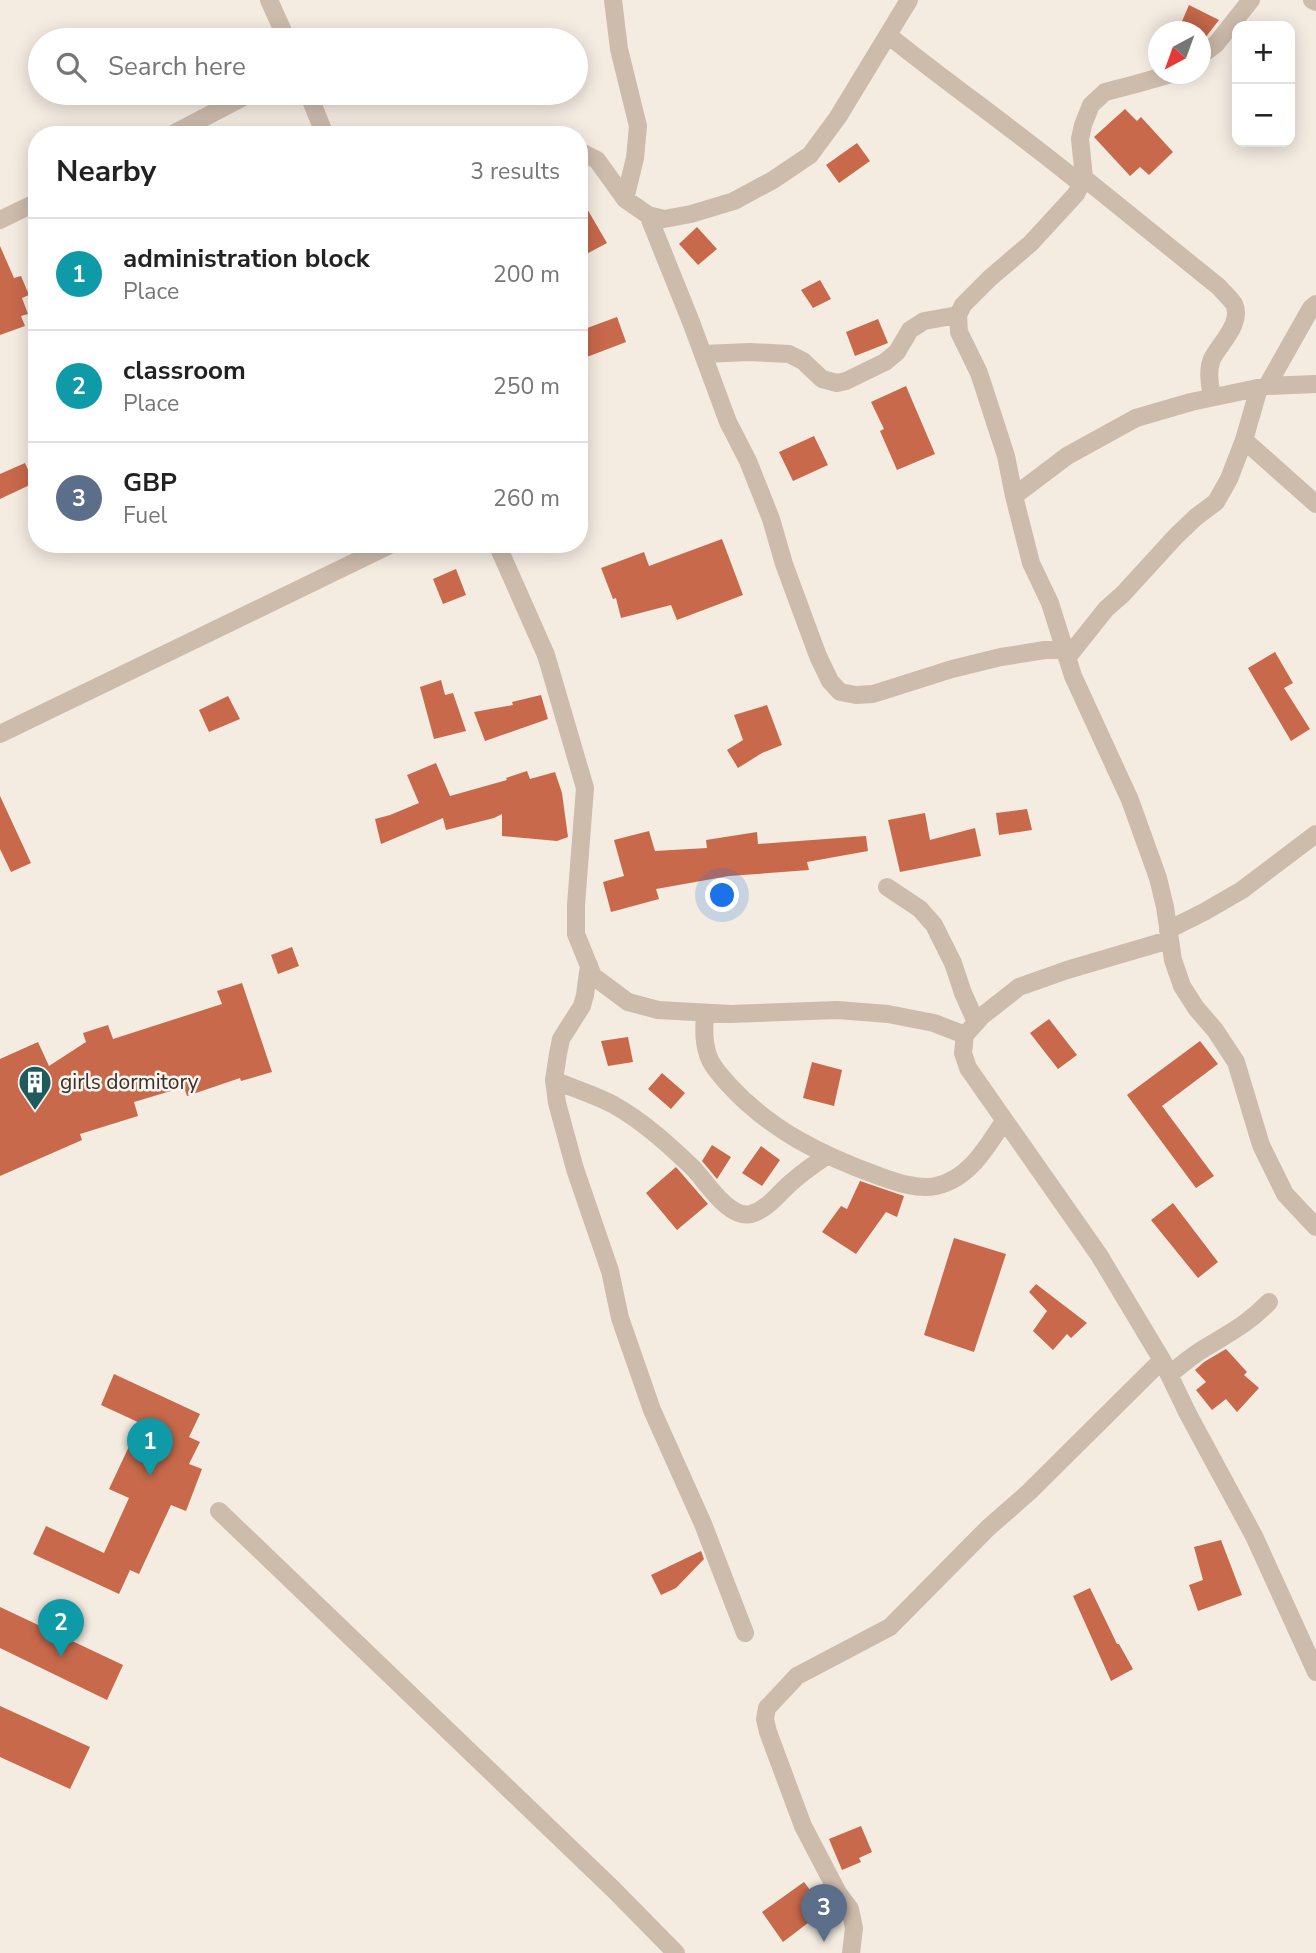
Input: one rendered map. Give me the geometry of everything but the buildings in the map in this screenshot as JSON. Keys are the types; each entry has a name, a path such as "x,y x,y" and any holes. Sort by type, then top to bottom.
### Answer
{"street":[{"path":"269,0 282,28"},
{"path":"613,0 620,49 638,126 635,158 625,199"},
{"path":"588,156 597,160 625,199 648,215 664,219 734,201 773,180 810,155 838,117 909,0"},
{"path":"1211,48 1251,0"},
{"path":"888,35 941,78 1082,181 1219,287 1233,303 1236,313 1234,322 1211,360 1209,378 1212,397"},
{"path":"1148,81 1104,92 1091,105 1080,139 1082,181 1076,194 1031,243 963,305 958,315 959,332 978,373 1006,456 1031,564 1050,603 1073,676 1130,800 1141,831 1165,907 1173,960 1182,986 1196,1008 1216,1030 1236,1062 1261,1145 1285,1194 1316,1227"},
{"path":"188,126 228,105"},
{"path":"313,105 321,126"},
{"path":"0,220 28,206"},
{"path":"648,215 728,422 748,461 771,519 784,564 818,656 830,681 840,692 873,694 1001,657 1045,650 1066,654"},
{"path":"1066,654 1176,536 1216,502 1229,479 1263,387 1316,304"},
{"path":"703,354 789,354 803,361 822,379 837,383 885,362 897,352 910,330 924,321 958,315"},
{"path":"1014,495 1067,456 1136,418 1191,401 1263,387 1316,384"},
{"path":"1244,440 1316,504"},
{"path":"0,734 373,553"},
{"path":"500,553 546,655 585,788 576,934 593,976 628,1002 658,1010 730,1014 837,1010 888,1014 971,1028 1019,987 1168,935 1242,890 1316,834"},
{"path":"887,887 920,909 934,925 953,963 963,993 971,1028 963,1053 968,1068 1099,1255 1166,1367 1188,1414 1254,1536 1316,1672"},
{"path":"589,965 582,1006 561,1039 554,1080 557,1103 575,1169 610,1270 620,1318 652,1410 703,1524 746,1633"},
{"path":"705,1013 704,1036 710,1060 743,1100 804,1144 852,1166 905,1185 935,1187 955,1178 978,1160 1004,1121"},
{"path":"554,1080 612,1103 655,1133 736,1212 749,1215 759,1210 828,1155"},
{"path":"851,1953 854,1928 849,1909 803,1826 768,1732 765,1719 767,1708 797,1676 890,1627 988,1528 1166,1367 1188,1359 1241,1326 1269,1302"},
{"path":"219,1511 613,1889 676,1953"}],"place":[{"name":"girls dormitory","path":"35,1112"},
{"name":"administration block","path":"150,1476"},
{"name":"classroom","path":"61,1657"},
{"name":"GBP","path":"824,1942"}]}
